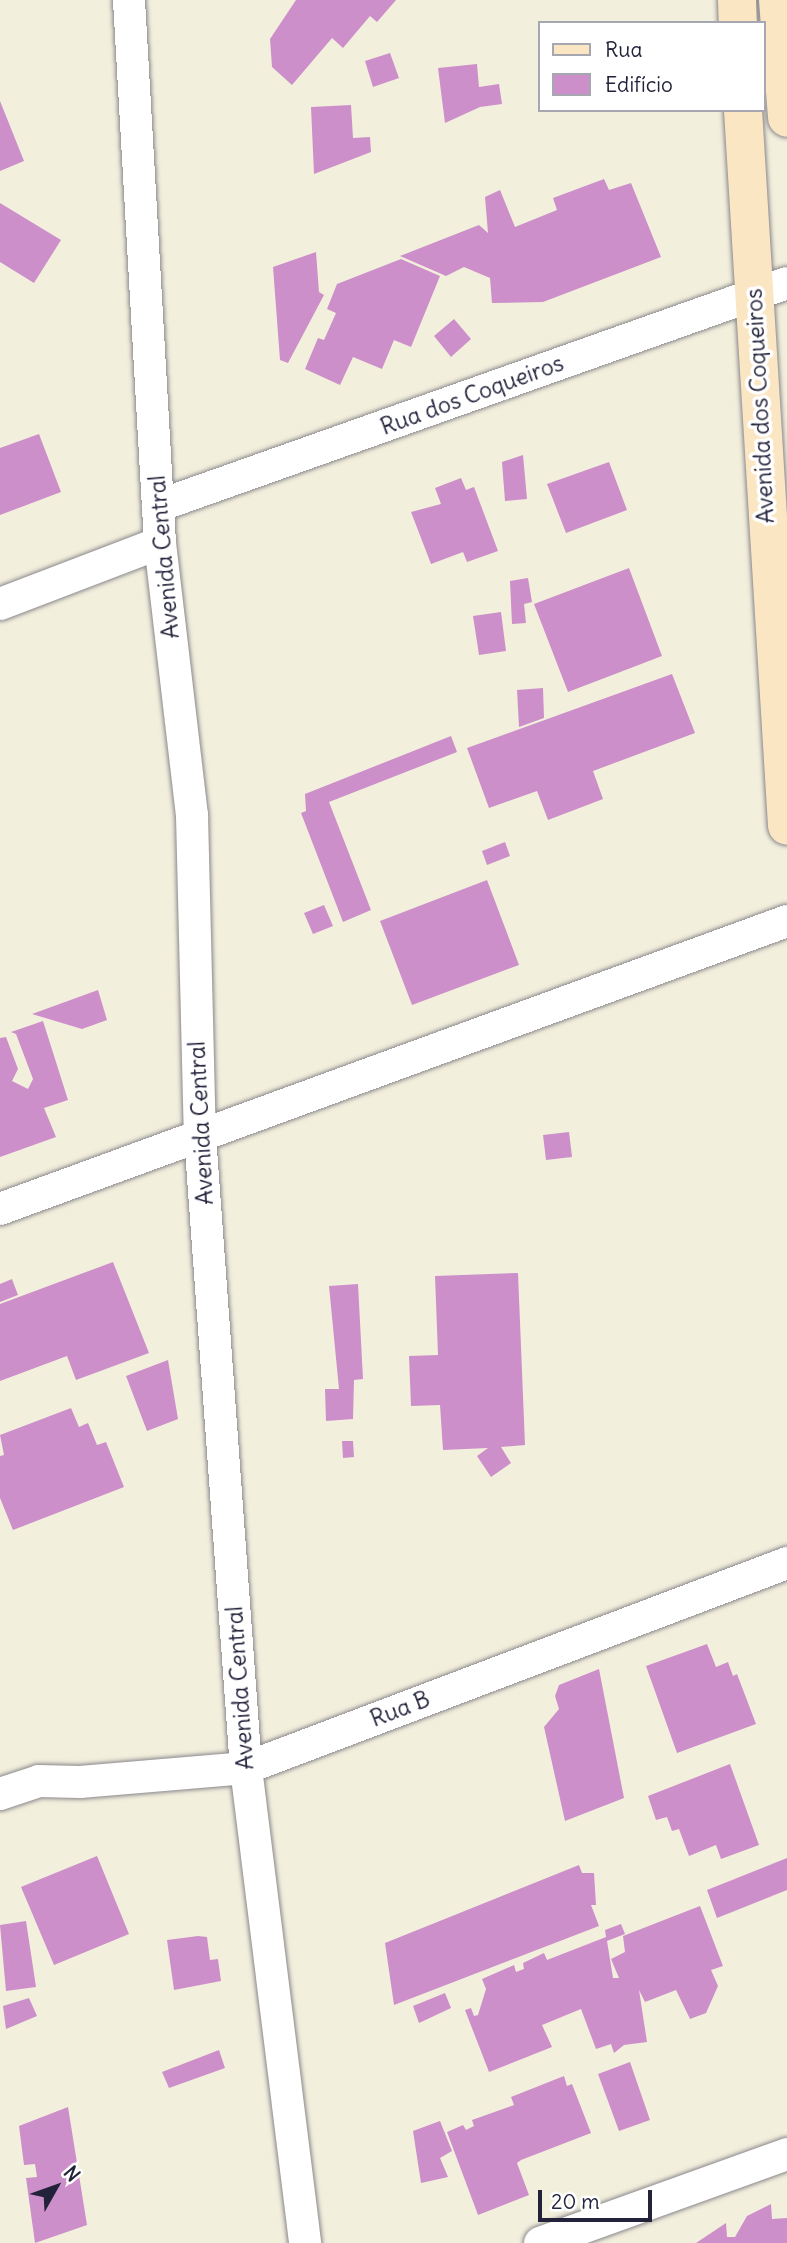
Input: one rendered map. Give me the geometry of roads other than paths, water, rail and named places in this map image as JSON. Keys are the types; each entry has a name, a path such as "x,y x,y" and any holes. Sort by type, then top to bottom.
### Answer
{"main road":[{"path":"737,0 738,21"},
{"path":"778,0 787,118"},
{"name":"Avenida dos Coqueiros","path":"744,112 771,289 787,827"}],"street":[{"name":"Avenida Central","path":"129,0 160,543 192,815 200,1136 246,1768 305,2243"},
{"name":"Rua dos Coqueiros","path":"158,506 771,289"},
{"path":"0,604 160,543"},
{"path":"0,1209 787,921"},
{"name":"Rua B","path":"0,1794 39,1780 80,1782 246,1768 787,1563"},
{"path":"540,2243 787,2154"}]}
